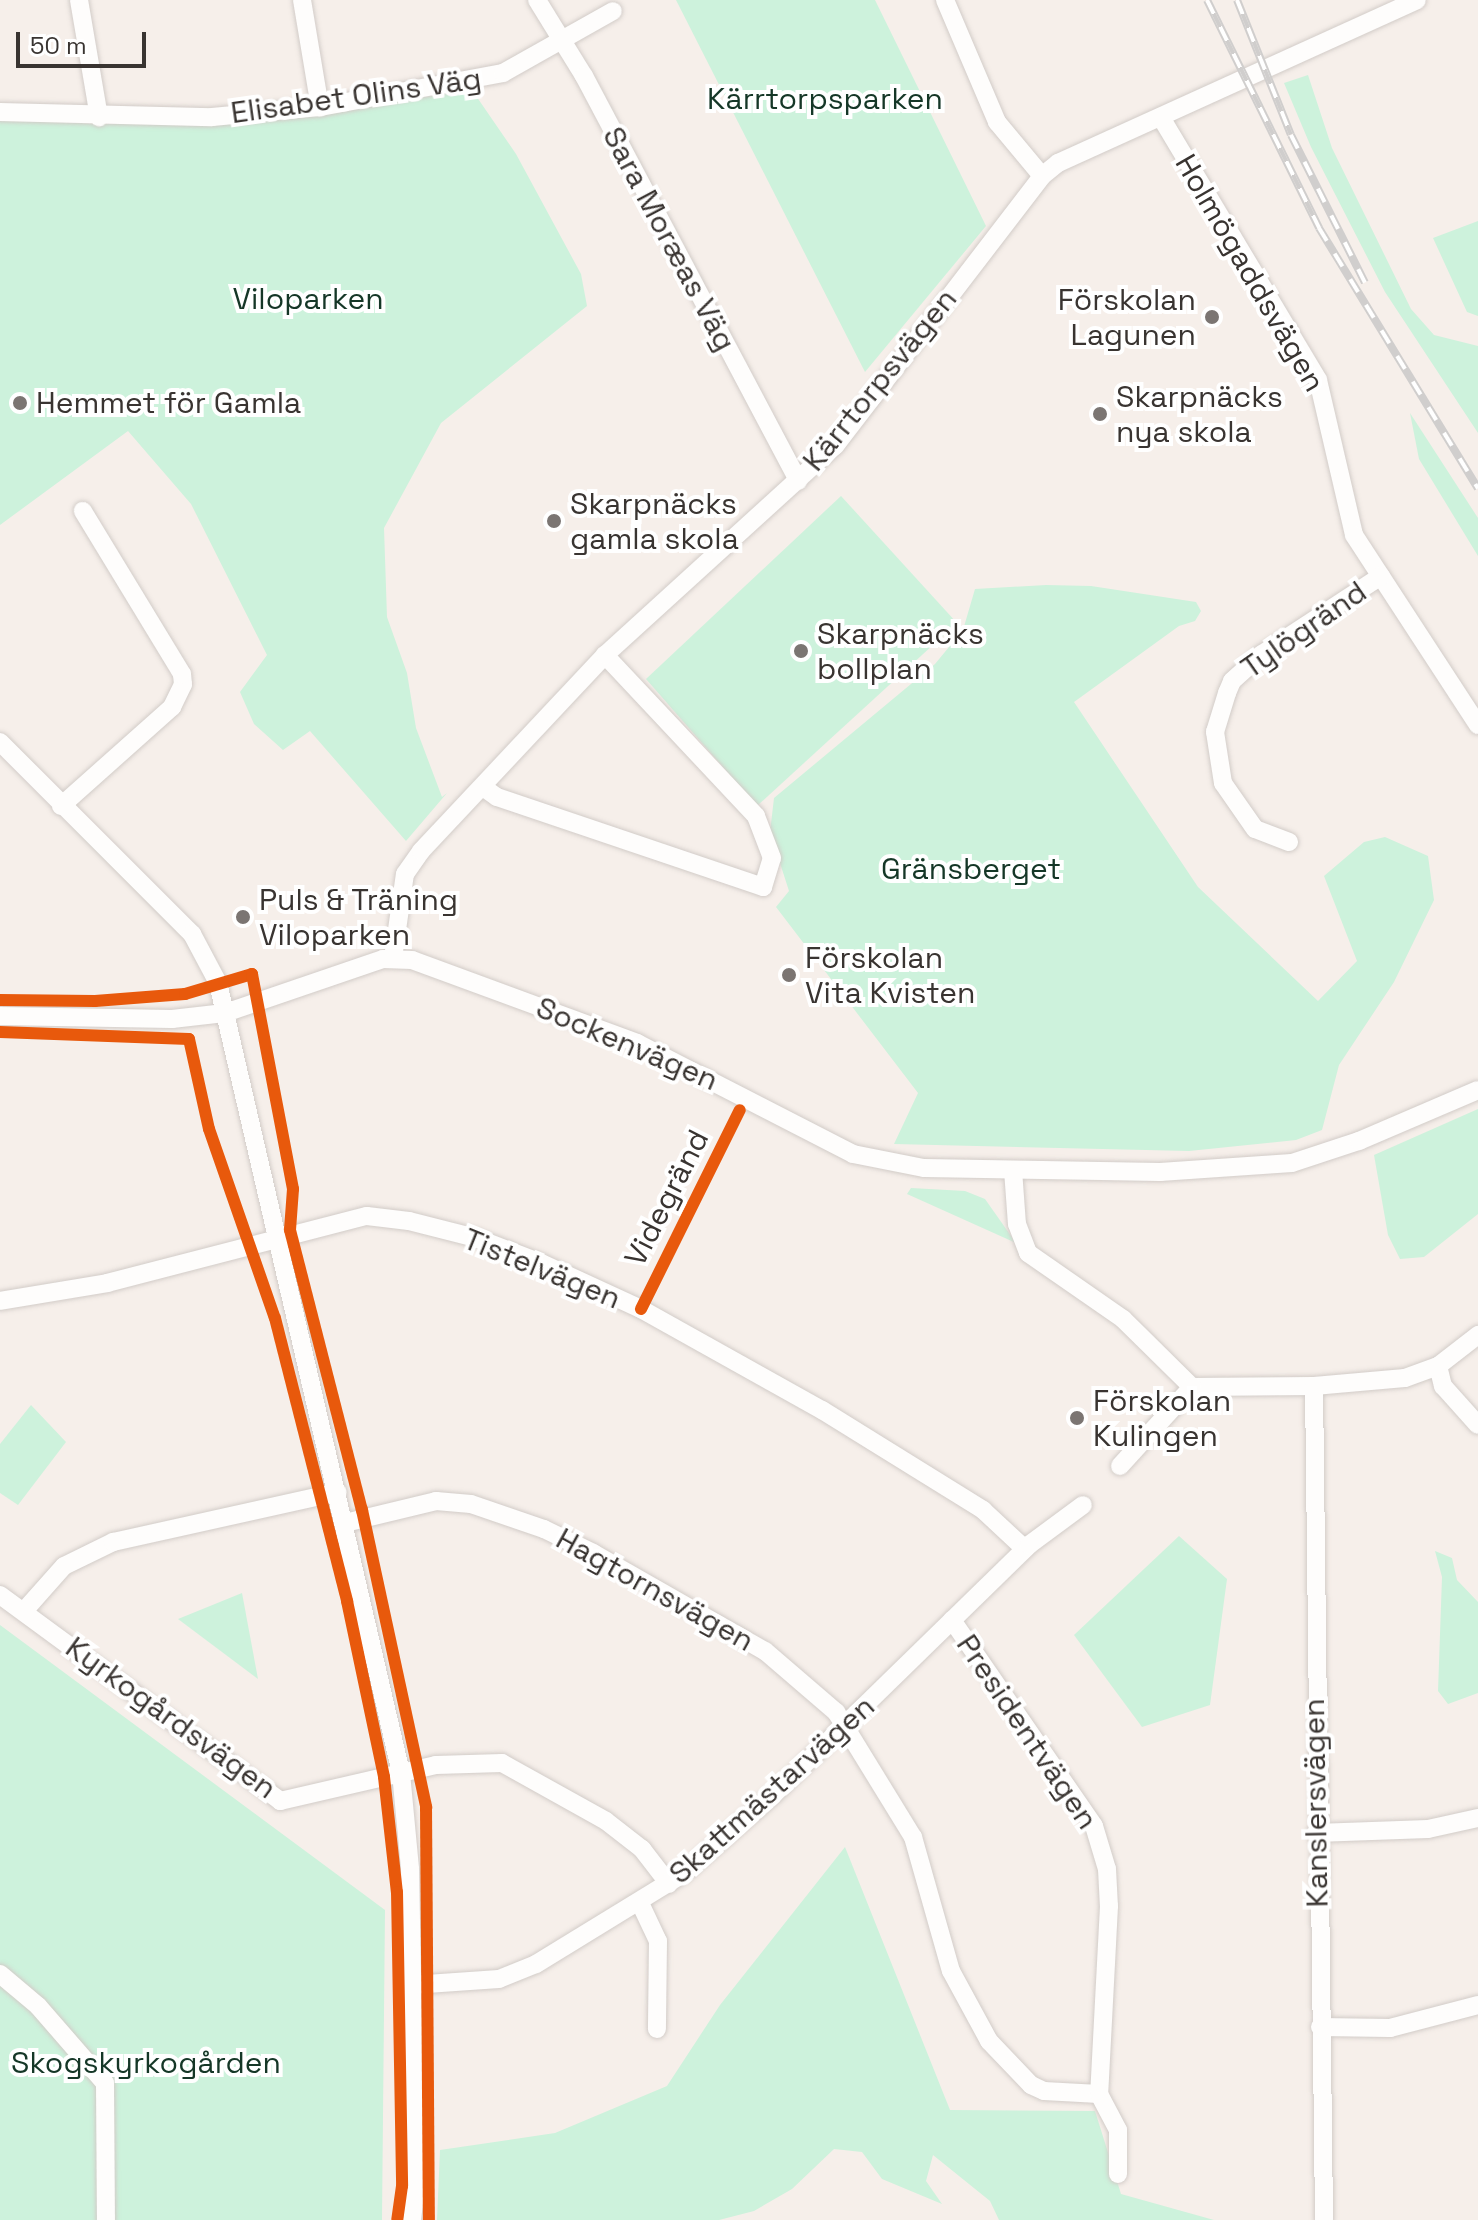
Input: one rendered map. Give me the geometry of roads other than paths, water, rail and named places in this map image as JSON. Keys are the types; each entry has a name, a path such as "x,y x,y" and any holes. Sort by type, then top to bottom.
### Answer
{"street":[{"path":"79,0 99,117"},
{"path":"302,0 320,107"},
{"name":"Sara Moræas Väg","path":"537,0 584,76 798,481"},
{"path":"945,0 997,122 1042,176"},
{"name":"Kärrtorpsvägen","path":"393,958 405,874 605,655 835,446 1042,176 1058,163 1162,119 1417,0"},
{"name":"Elisabet Olins Väg","path":"0,112 99,117 212,117 320,107 503,73 613,11"},
{"name":"Holmögaddsvägen","path":"1162,119 1318,380 1354,535 1478,725"},
{"path":"61,806 172,707 183,684 182,674 83,511"},
{"name":"Tylögränd","path":"1289,842 1255,829 1223,783 1215,732 1227,693 1232,681 1262,654 1381,576"},
{"path":"483,787 497,797 763,887 772,858 756,816 605,655"},
{"path":"0,742 192,934 207,958 225,1013 275,1240 338,1492 401,1773 407,1814 412,1985 412,2220"},
{"path":"0,1016 172,1019 225,1013 393,958"},
{"name":"Sockenvägen","path":"393,958 598,1026 853,1154 924,1168 1160,1172 1292,1163 1359,1141 1478,1090"},
{"path":"1013,1170 1017,1224 1028,1253 1123,1319 1192,1387 1375,1383 1438,1366 1478,1335"},
{"name":"Tistelvägen","path":"0,1301 107,1283 367,1216 476,1238 541,1263 641,1309 822,1410 983,1510 1025,1549"},
{"path":"1438,1366 1443,1386 1478,1425"},
{"name":"Kanslersvägen","path":"1314,1386 1316,1833 1324,2220"},
{"path":"1120,1466 1192,1387"},
{"path":"24,1611 64,1566 113,1542 338,1492"},
{"name":"Hagtornsvägen","path":"345,1523 436,1501 471,1504 544,1529 695,1607 765,1651 845,1725 913,1837 951,1971 989,2041 1031,2085 1044,2091 1099,2094"},
{"name":"Skattmästarvägen","path":"412,1985 499,1979 581,1941 669,1884 727,1839 1025,1549 1083,1505"},
{"name":"Kyrkogårdsvägen","path":"0,1595 280,1801 458,1762 502,1763 606,1821 642,1849 669,1884"},
{"name":"Presidentvägen","path":"952,1620 1094,1826 1107,1869 1109,1906 1099,2094"},
{"path":"1316,1833 1428,1829 1478,1818"},
{"path":"640,1903 658,1941 657,2029"},
{"path":"0,1974 38,2006 105,2083 106,2220"},
{"path":"1320,2027 1390,2028 1478,2005"},
{"path":"1099,2094 1118,2130 1118,2174"}],"railway":[{"path":"1207,0 1319,228 1478,488"},
{"path":"1237,0 1291,135 1365,283"}],"place":[{"name":"Förskolan Lagunen","path":"1212,317"},
{"name":"Hemmet för Gamla","path":"20,403"},
{"name":"Skarpnäcks nya skola","path":"1100,414"},
{"name":"Skarpnäcks gamla skola","path":"554,521"},
{"name":"Skarpnäcks bollplan","path":"801,651"},
{"name":"Puls & Träning Viloparken","path":"243,917"},
{"name":"Förskolan Vita Kvisten","path":"789,975"},
{"name":"Förskolan Kulingen","path":"1077,1418"}],"park label":[{"name":"Kärrtorpsparken","path":"825,99"},
{"name":"Viloparken","path":"308,299"},
{"name":"Gränsberget","path":"971,869"},
{"name":"Skogskyrkogården","path":"146,2063"}]}
